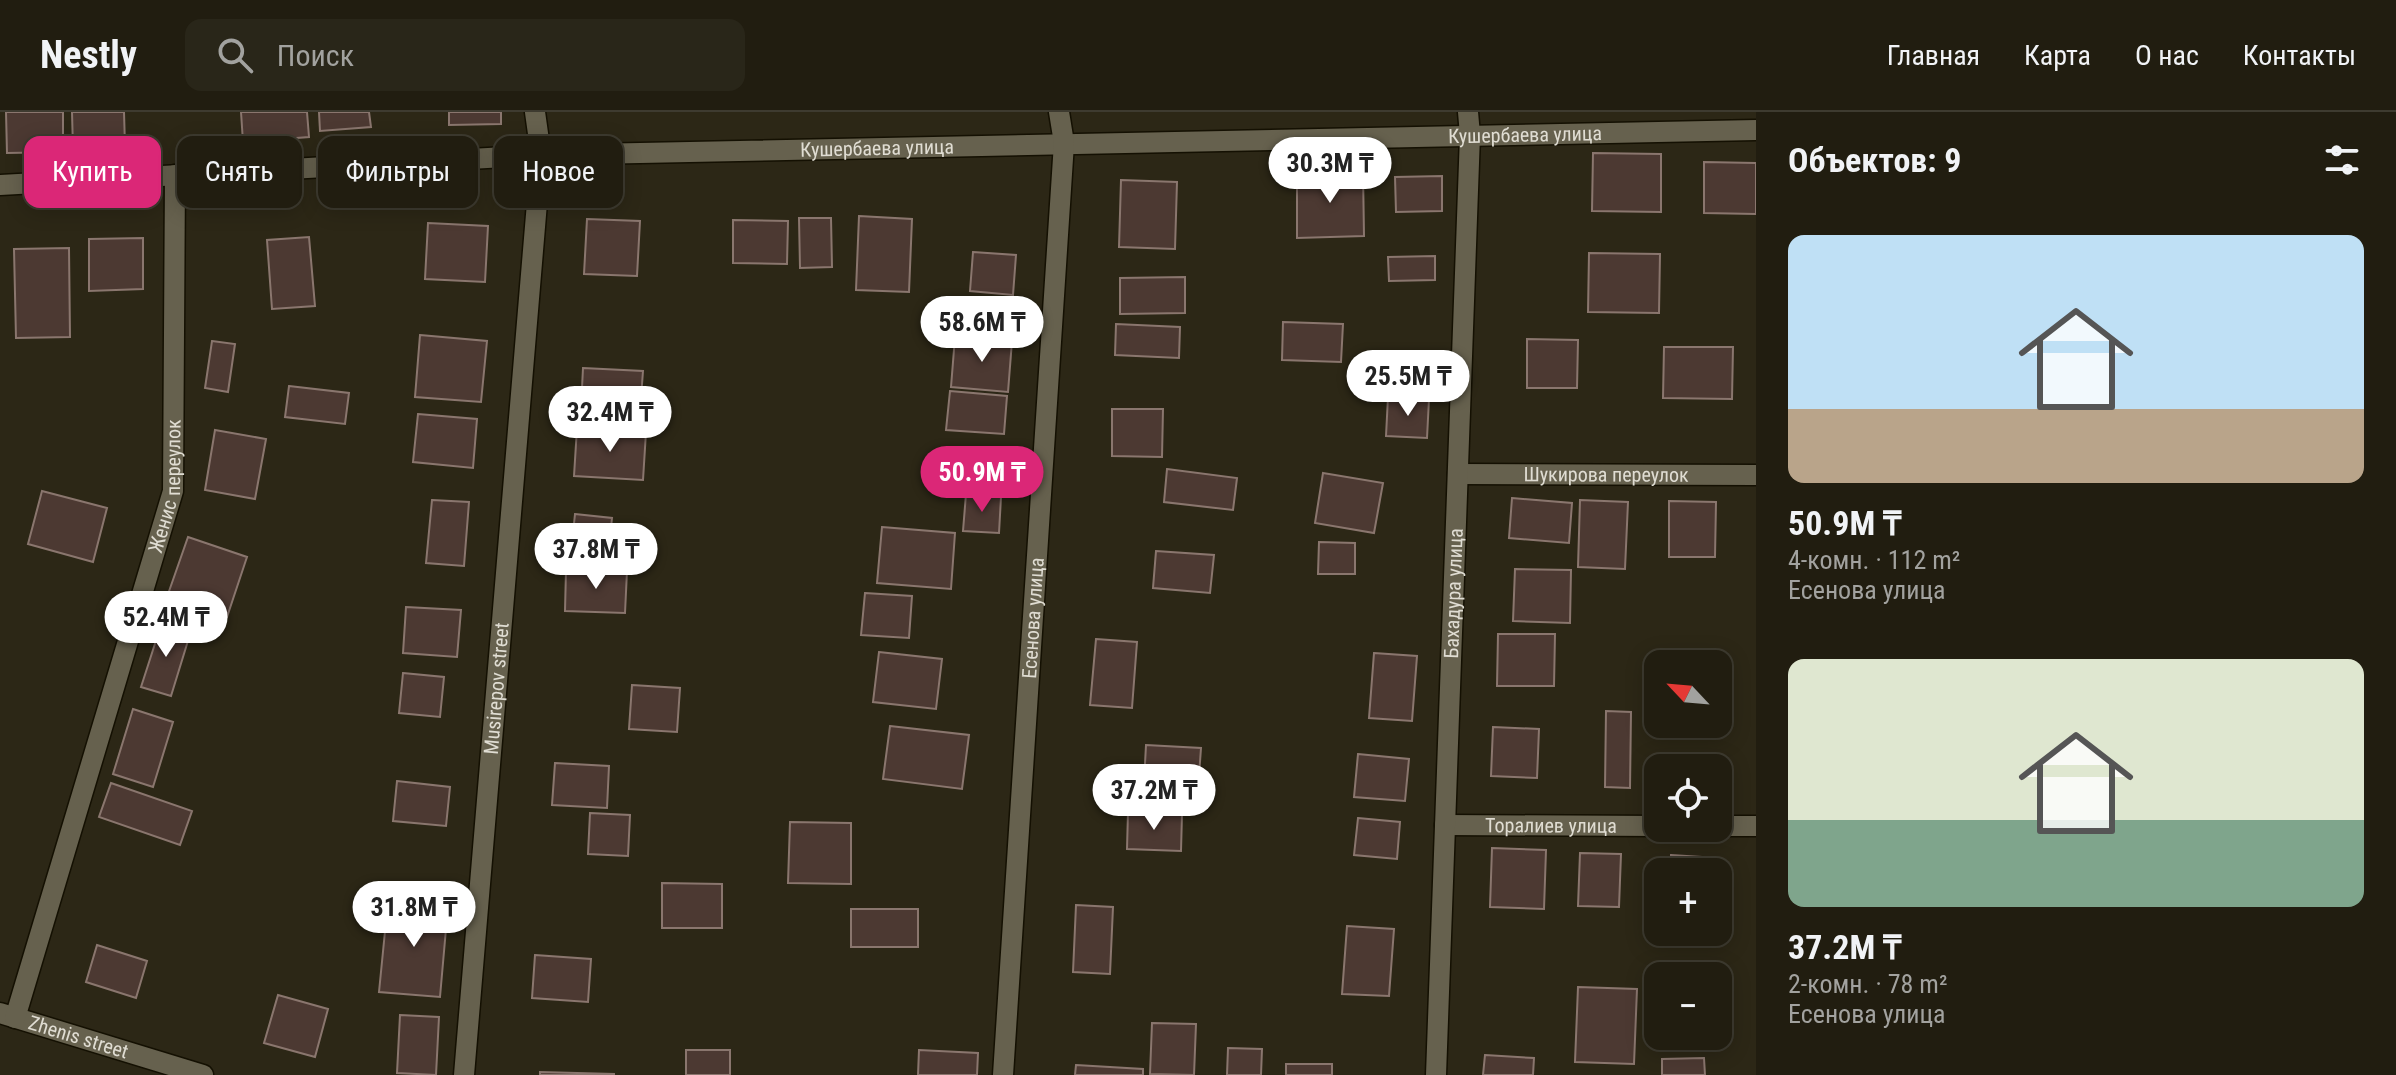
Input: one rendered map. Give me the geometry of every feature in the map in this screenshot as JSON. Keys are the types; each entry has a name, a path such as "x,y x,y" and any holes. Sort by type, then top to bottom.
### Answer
{"street":[{"name":"Musirepov street","path":"535,112 538,136"},
{"name":"Есенова улица","path":"1003,1075 1064,143 1059,112"},
{"name":"Бахадура улица","path":"1436,1075 1470,135 1468,112"},
{"name":"Кушербаева улица","path":"623,153 1756,130"},
{"name":"Кушербаева улица","path":"0,185 494,158"},
{"name":"Женис переулок","path":"7,1016 173,491 175,175"},
{"name":"Musirepov street","path":"464,1075 537,208"},
{"name":"Шукирова переулок","path":"1458,474 1756,475"},
{"name":"Торалиев улица","path":"1445,825 1644,826"},
{"path":"1732,826 1756,826"},
{"name":"Zhenis street","path":"7,1016 203,1075"}],"building":[{"path":"6,112 63,112 63,136 24,136 24,153 7,153"},
{"path":"72,112 124,112 125,136 73,136"},
{"path":"241,112 307,112 309,137 243,136"},
{"path":"319,112 369,112 371,127 320,131"},
{"path":"449,112 501,112 501,124 449,125"},
{"path":"1593,153 1661,154 1661,212 1592,211"},
{"path":"1704,162 1756,163 1756,214 1704,213"},
{"path":"1363,172 1364,236 1297,238 1297,173"},
{"path":"1442,176 1442,211 1396,212 1395,177"},
{"path":"1121,180 1177,182 1175,249 1119,247"},
{"path":"859,216 912,219 909,292 856,290"},
{"path":"799,218 831,218 832,267 800,268"},
{"path":"587,219 640,221 637,276 584,274"},
{"path":"733,220 788,221 787,264 733,263"},
{"path":"428,223 488,226 485,282 425,279"},
{"path":"309,237 315,306 272,309 267,240"},
{"path":"143,238 143,289 89,291 89,239"},
{"path":"69,248 70,337 16,338 14,249"},
{"path":"973,252 1016,255 1013,295 970,291"},
{"path":"1589,253 1660,254 1659,313 1588,312"},
{"path":"1435,256 1435,280 1389,281 1388,257"},
{"path":"1185,277 1185,313 1120,314 1120,278"},
{"path":"1283,322 1343,324 1341,362 1282,360"},
{"path":"1116,324 1180,327 1179,358 1115,355"},
{"path":"420,335 487,341 481,402 415,397"},
{"path":"955,337 1012,341 1008,392 951,387"},
{"path":"1527,339 1578,340 1577,388 1527,388"},
{"path":"212,341 235,344 228,392 205,388"},
{"path":"1664,347 1733,347 1732,399 1663,398"},
{"path":"583,368 643,371 640,411 581,408"},
{"path":"289,386 349,393 345,424 285,417"},
{"path":"950,391 1007,396 1004,434 946,430"},
{"path":"1388,397 1429,399 1427,438 1386,436"},
{"path":"1112,409 1163,409 1162,457 1112,456"},
{"path":"418,414 477,419 473,468 413,462"},
{"path":"577,428 646,432 643,480 574,476"},
{"path":"215,430 266,439 255,499 205,490"},
{"path":"1167,469 1237,478 1233,510 1164,502"},
{"path":"1323,473 1383,483 1374,533 1315,523"},
{"path":"42,491 107,508 93,562 28,544"},
{"path":"966,494 1001,497 999,533 963,531"},
{"path":"1512,498 1572,503 1569,543 1509,538"},
{"path":"432,500 469,502 464,566 426,563"},
{"path":"1580,500 1628,502 1625,569 1578,567"},
{"path":"1669,501 1716,502 1715,557 1669,557"},
{"path":"575,514 612,518 609,547 572,543"},
{"path":"882,527 955,533 951,589 877,583"},
{"path":"188,537 247,557 227,617 167,597"},
{"path":"1319,542 1355,543 1355,574 1318,574"},
{"path":"1156,551 1214,555 1210,593 1153,588"},
{"path":"1515,569 1571,570 1570,623 1513,621"},
{"path":"566,570 627,571 625,613 565,611"},
{"path":"865,593 912,596 909,638 861,635"},
{"path":"406,607 461,610 457,657 403,653"},
{"path":"162,622 191,631 171,696 141,687"},
{"path":"1498,634 1555,634 1554,686 1497,686"},
{"path":"1096,639 1137,642 1132,708 1090,705"},
{"path":"879,652 942,659 936,709 873,702"},
{"path":"1374,653 1417,656 1412,721 1369,718"},
{"path":"403,673 444,677 440,717 399,713"},
{"path":"632,685 680,688 677,732 629,729"},
{"path":"133,709 173,722 153,787 113,774"},
{"path":"1606,711 1631,712 1630,788 1605,787"},
{"path":"890,726 969,735 962,789 883,779"},
{"path":"1493,727 1539,729 1537,778 1491,776"},
{"path":"1146,745 1201,748 1197,804 1143,801"},
{"path":"1358,754 1409,759 1405,801 1354,797"},
{"path":"555,763 609,766 607,808 552,805"},
{"path":"397,781 450,787 446,826 393,821"},
{"path":"111,783 192,811 180,845 99,817"},
{"path":"1128,812 1182,814 1181,851 1127,849"},
{"path":"590,813 630,815 628,856 588,854"},
{"path":"1358,818 1400,822 1397,859 1354,855"},
{"path":"790,822 851,823 851,884 788,883"},
{"path":"1492,848 1546,850 1544,909 1490,907"},
{"path":"1580,853 1621,854 1619,907 1578,906"},
{"path":"1671,855 1717,858 1671,858"},
{"path":"662,883 722,884 722,928 662,928"},
{"path":"388,901 448,906 440,997 379,992"},
{"path":"1076,905 1113,907 1110,974 1073,972"},
{"path":"851,909 918,909 918,947 851,947"},
{"path":"1347,926 1394,929 1389,996 1342,994"},
{"path":"97,945 147,961 136,998 86,982"},
{"path":"535,955 591,959 588,1002 532,998"},
{"path":"1578,987 1637,989 1634,1064 1575,1062"},
{"path":"278,995 328,1009 315,1057 264,1043"},
{"path":"400,1015 439,1017 436,1075 397,1073"},
{"path":"1152,1023 1196,1024 1194,1075 1150,1074"},
{"path":"1228,1048 1262,1049 1261,1075 1227,1075"},
{"path":"686,1050 730,1050 730,1075 686,1075"},
{"path":"919,1050 978,1053 977,1075 918,1075"},
{"path":"1485,1055 1534,1058 1533,1075 1483,1075"},
{"path":"1704,1058 1705,1075 1662,1075 1662,1059"},
{"path":"1286,1064 1332,1064 1332,1075 1286,1075"},
{"path":"1076,1065 1143,1069 1143,1075 1075,1075"},
{"path":"540,1072 614,1074 614,1075 540,1075"}]}
